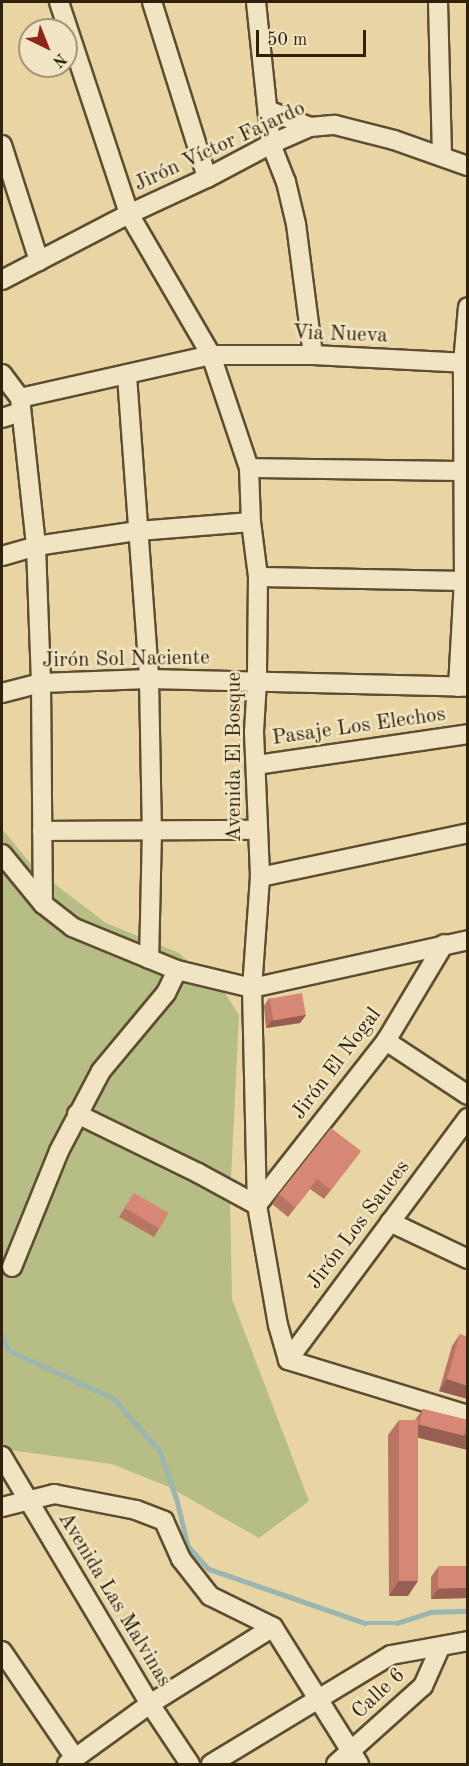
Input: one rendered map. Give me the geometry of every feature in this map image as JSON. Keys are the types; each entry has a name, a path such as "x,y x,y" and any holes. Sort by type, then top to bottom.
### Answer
{"street":[{"name":"Avenida El Bosque","path":"59,2 129,214 211,355 249,468 251,522 258,577 258,681 254,732 256,830 260,877 252,988 256,1206 278,1326 288,1360"},
{"path":"152,2 207,178"},
{"path":"256,2 271,144 286,182 296,224 313,355"},
{"path":"438,2 442,155"},
{"path":"268,110 310,127"},
{"name":"Jirón Víctor Fajardo","path":"2,280 129,214 310,127 335,125 442,155 468,166"},
{"path":"2,145 39,261"},
{"path":"463,687 466,581 465,363 468,307"},
{"name":"Via Nueva","path":"2,418 21,405 211,355 313,355 465,363"},
{"path":"2,374 21,405 36,546 41,683 43,904"},
{"path":"127,376 149,679 152,830 149,959"},
{"path":"249,468 466,471"},
{"path":"2,556 36,546 138,531 251,522"},
{"path":"258,577 466,581"},
{"name":"Jirón Sol Naciente","path":"2,693 41,683 149,679 463,687"},
{"name":"Pasaje Los Elechos","path":"256,765 468,734"},
{"path":"42,831 256,830"},
{"path":"260,877 468,833"},
{"path":"2,854 43,904 72,927 177,970 252,988 468,940"},
{"name":"Jirón El Nogal","path":"256,1206 386,1041 444,944"},
{"path":"12,1267 59,1151 77,1114 101,1071 166,993 177,970"},
{"path":"386,1041 468,1095"},
{"path":"77,1114 198,1173 256,1206"},
{"name":"Jirón Los Sauces","path":"288,1360 468,1118"},
{"path":"390,1222 468,1259"},
{"path":"288,1360 468,1415"},
{"name":"Avenida Las Malvinas","path":"2,1456 150,1704 190,1764"},
{"path":"2,1508 28,1499 54,1494 136,1510 164,1521 181,1559 210,1596 273,1627 355,1758"},
{"path":"2,1651 71,1761 150,1704 273,1627"},
{"path":"212,1764 391,1655 440,1648 468,1641"},
{"name":"Calle 6","path":"336,1764 355,1758 423,1686 440,1648"}],"green space":[{"path":"2,829 35,869 106,923 179,953 225,993 239,1015 230,1198 232,1299 309,1501 259,1538 169,1487 112,1464 2,1449"}],"building":[{"path":"302,993 306,1015 273,1020 270,999"},
{"path":"331,1128 361,1151 331,1190 317,1179 295,1207 279,1194"},
{"path":"134,1193 169,1213 160,1229 125,1209"},
{"path":"460,1334 468,1337 468,1386 447,1379"},
{"path":"423,1409 468,1420 464,1436 419,1425"},
{"path":"399,1420 418,1420 418,1581 399,1581"},
{"path":"438,1566 468,1566 468,1588 438,1588"}],"waterway":[{"path":"2,1335 8,1350 113,1398 160,1451 177,1500 188,1546 209,1569 365,1623 397,1623 430,1612 468,1611"}]}
